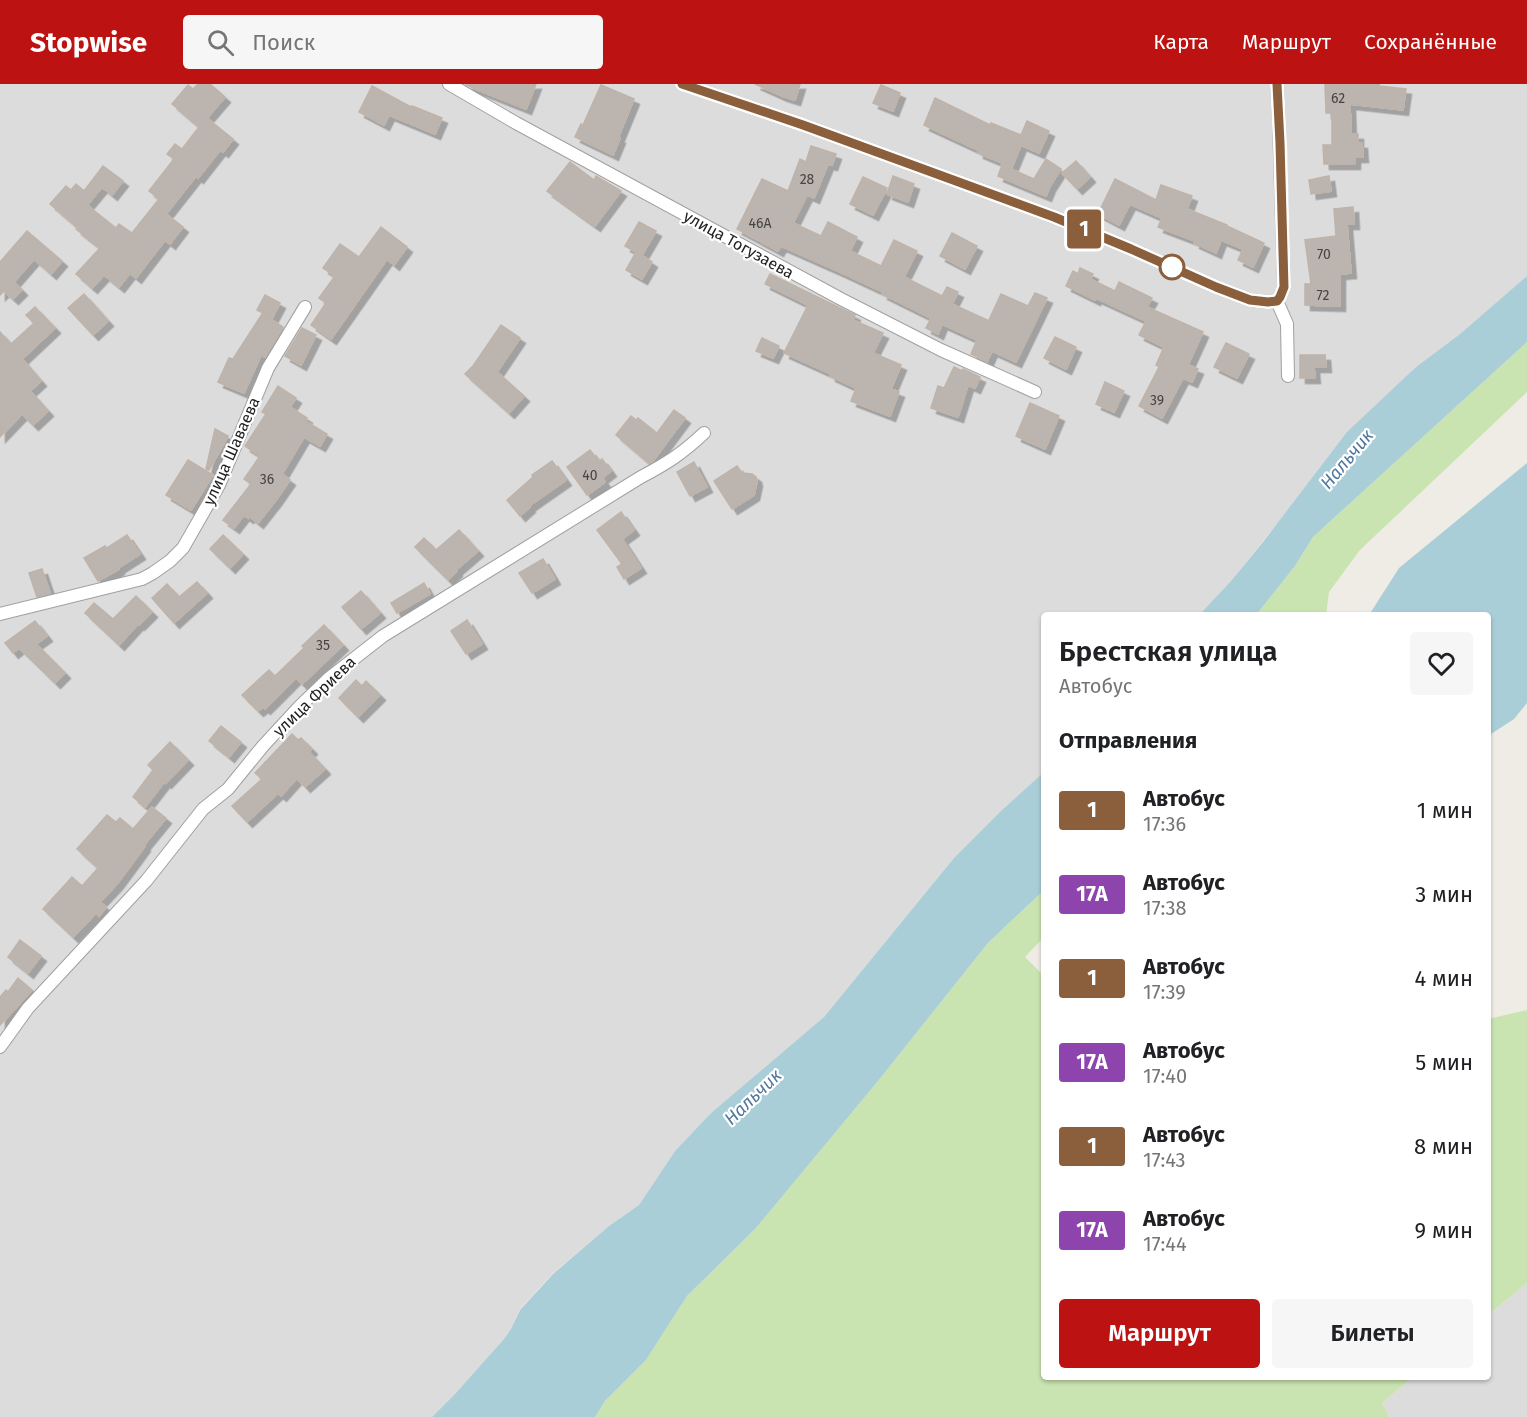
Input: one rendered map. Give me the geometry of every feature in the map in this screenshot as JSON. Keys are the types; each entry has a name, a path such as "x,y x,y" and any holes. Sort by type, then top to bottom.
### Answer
{"street":[{"name":"улица Тогузаева","path":"449,84 516,123 841,299 941,350 1035,392"},
{"path":"682,84 803,125 1054,217 1216,287 1250,300 1268,302 1277,301 1284,287 1277,84"},
{"path":"1277,301 1287,324 1288,376"},
{"name":"улица Шаваева","path":"0,614 142,579 161,567 183,548 219,485 268,368 305,307"},
{"name":"улица Фриева","path":"0,1047 28,1008 146,881 203,809 228,789 263,746 327,679 383,636 665,464 704,433"}],"shaded area":[{"path":"0,84 1527,84 1527,276 1460,334 1416,367 1383,399 1231,581 1202,612 1041,612 1041,775 954,858 824,1017 711,1113 675,1151 639,1205 609,1226 552,1274 520,1309 504,1339 432,1417 0,1417"},
{"path":"1527,1283 1527,1417 1389,1417 1382,1403 1409,1380 1491,1380 1491,1313"}],"green space":[{"path":"1527,342 1527,392 1360,550 1329,592 1326,612 1258,612 1295,566 1313,537"},
{"path":"1041,893 1041,940 1025,957 1041,973 1041,1380 1409,1380 1382,1403 1389,1417 595,1417 605,1401 646,1360 687,1296 756,1228 878,1081 988,943"},
{"path":"1527,1010 1527,1283 1491,1313 1491,1018"}],"water":[{"name":"Нальчик","path":"1527,276 1527,342 1313,537 1295,566 1258,612 1202,612 1263,542 1347,432 1416,367 1460,334"},
{"path":"1527,463 1527,703 1514,719 1491,734 1491,612 1371,612 1399,568"},
{"name":"Нальчик","path":"1041,775 1041,893 988,943 878,1081 756,1228 687,1296 646,1360 605,1401 595,1417 432,1417 504,1339 520,1310 553,1274 609,1226 639,1205 675,1151 711,1113 824,1017 954,858"}],"building":[{"path":"198,84 210,84 225,97 207,118 233,139 223,152 220,150 198,178 196,176 166,214 183,227 170,244 165,240 136,278 130,273 119,287 104,275 92,288 76,274 100,248 50,204 66,186 71,190 76,184 84,191 103,166 123,181 112,195 102,187 87,205 116,228 119,224 132,233 159,199 149,191 174,159 167,154 175,144 182,149 199,127 172,104 188,85 193,89"},
{"path":"465,84 536,84 526,109"},
{"path":"755,84 800,84 795,100"},
{"path":"1325,84 1379,84 1379,86 1406,89 1403,110 1350,104 1351,134 1358,134 1358,143 1362,143 1363,157 1355,157 1355,164 1324,164 1323,145 1332,145 1332,113 1326,113"},
{"path":"601,85 634,99 613,155 575,137"},
{"path":"881,85 900,93 893,111 873,103"},
{"path":"372,86 411,107 442,118 435,134 389,115 384,125 359,112"},
{"path":"935,98 990,125 991,123 1021,135 1027,121 1049,131 1039,153 1021,145 1012,167 978,153 978,150 924,125"},
{"path":"811,146 836,154 832,165 828,164 814,198 807,195 793,223 821,236 828,222 857,237 850,251 881,266 894,240 917,251 904,277 942,296 947,287 958,292 952,304 987,320 1001,294 1028,306 1035,293 1047,298 1016,362 992,351 987,362 971,354 977,340 942,324 938,334 926,328 931,318 882,294 883,292 781,246 778,251 737,229 762,179 788,191 800,159 806,162"},
{"path":"1046,159 1061,169 1046,196 998,176 1002,165 1034,179"},
{"path":"1076,161 1090,177 1077,189 1062,173"},
{"path":"570,162 594,180 596,176 621,191 595,226 547,191"},
{"path":"893,176 914,184 908,202 887,194"},
{"path":"1329,176 1331,191 1311,194 1309,180"},
{"path":"863,177 887,188 873,215 850,204"},
{"path":"1115,179 1156,200 1161,185 1192,196 1187,209 1264,243 1253,267 1238,260 1243,249 1221,240 1216,253 1194,243 1195,241 1158,227 1162,218 1130,204 1119,225 1098,214"},
{"path":"1353,207 1354,224 1347,224 1351,273 1340,274 1340,306 1305,305 1305,284 1311,284 1305,240 1336,236 1334,209"},
{"path":"639,222 656,231 642,255 638,253 652,262 642,279 626,270 636,252 625,246"},
{"path":"381,227 407,247 394,265 387,259 331,339 311,325 326,303 319,298 335,276 323,268 340,244 359,257"},
{"path":"27,231 62,261 51,274 34,259 14,282 22,290 13,299 4,291 0,295 0,262"},
{"path":"952,233 977,246 965,269 940,256"},
{"path":"1080,268 1093,274 1090,279 1115,291 1119,282 1152,298 1147,307 1203,332 1188,365 1198,369 1192,382 1183,378 1162,418 1139,406 1159,367 1156,365 1164,347 1139,335 1146,321 1066,286 1073,271 1078,274"},
{"path":"770,274 855,315 853,320 883,333 873,353 901,365 891,389 899,392 890,416 851,401 856,388 784,353 808,305 765,284"},
{"path":"84,294 108,321 93,335 68,308"},
{"path":"265,295 280,303 272,318 257,310"},
{"path":"35,307 55,328 22,359 41,381 30,391 48,411 33,425 22,414 0,437 0,332 11,344 34,323 26,315"},
{"path":"262,314 283,327 265,357 261,355 244,393 218,382 229,358 233,359"},
{"path":"501,325 520,338 497,372 524,396 509,413 465,374"},
{"path":"302,328 316,335 301,365 285,356"},
{"path":"1055,337 1076,347 1066,369 1044,358"},
{"path":"762,338 779,346 773,358 756,351"},
{"path":"1226,343 1249,354 1237,378 1214,367"},
{"path":"1300,355 1325,355 1326,367 1314,367 1315,378 1300,378"},
{"path":"954,367 980,377 975,388 968,385 958,417 931,408 938,386 944,388"},
{"path":"1105,382 1124,391 1114,412 1096,404"},
{"path":"278,386 296,398 290,407 307,418 305,421 327,434 320,446 304,437 282,474 290,480 276,500 258,523 244,515 234,528 223,520 251,484 244,479 260,456 245,446 266,414 262,412"},
{"path":"1030,403 1059,416 1045,449 1016,436"},
{"path":"674,410 685,418 652,462 649,463 616,435 631,416 636,420 638,418 657,433"},
{"path":"215,429 228,436 209,470 206,469"},
{"path":"590,450 599,462 602,459 611,471 602,478 605,482 587,495 567,467"},
{"path":"188,460 213,475 191,510 166,495"},
{"path":"552,461 566,480 529,506 520,516 507,500 533,477 532,475"},
{"path":"694,462 707,487 690,496 677,472"},
{"path":"737,466 742,473 756,477 757,481 754,495 732,509 714,481"},
{"path":"621,512 634,530 622,539 641,568 624,579 617,567 622,564 597,530"},
{"path":"459,530 478,551 448,580 415,547 424,538 436,550"},
{"path":"127,535 140,554 98,581 84,558 105,546 107,548"},
{"path":"223,535 243,554 230,568 210,549"},
{"path":"543,559 555,579 532,593 519,573"},
{"path":"42,569 50,593 37,597 29,573"},
{"path":"197,582 207,593 174,623 152,598 167,584 179,597"},
{"path":"424,583 430,594 397,613 391,603"},
{"path":"361,591 380,613 361,629 342,607"},
{"path":"136,596 152,612 119,645 85,613 94,603 113,619"},
{"path":"467,620 482,644 466,654 451,631"},
{"path":"35,621 47,636 36,644 65,673 55,683 19,648 13,653 5,643"},
{"path":"324,625 343,645 302,684 296,678 265,709 263,707 258,711 242,695 269,670 275,676"},
{"path":"356,680 362,686 366,681 380,695 358,717 339,698"},
{"path":"221,726 241,742 229,757 209,741"},
{"path":"292,734 298,740 301,738 312,749 309,752 325,769 305,787 297,778 281,796 278,793 247,822 232,806 262,779 255,773"},
{"path":"170,742 188,760 166,783 165,781 145,807 133,797 153,770 148,765"},
{"path":"152,807 166,818 117,884 100,902 106,907 99,916 96,913 73,937 43,909 72,877 82,886 98,868 77,849 107,815 116,822 120,818 133,829"},
{"path":"20,940 41,956 28,973 8,957"},
{"path":"18,978 32,990 0,1025 0,997 6,990 8,992"}],"bus line":[{"name":"1","path":"682,84 725,97 1006,198 1131,249 1216,287 1250,300 1268,302 1277,301 1284,287 1277,84"}]}
